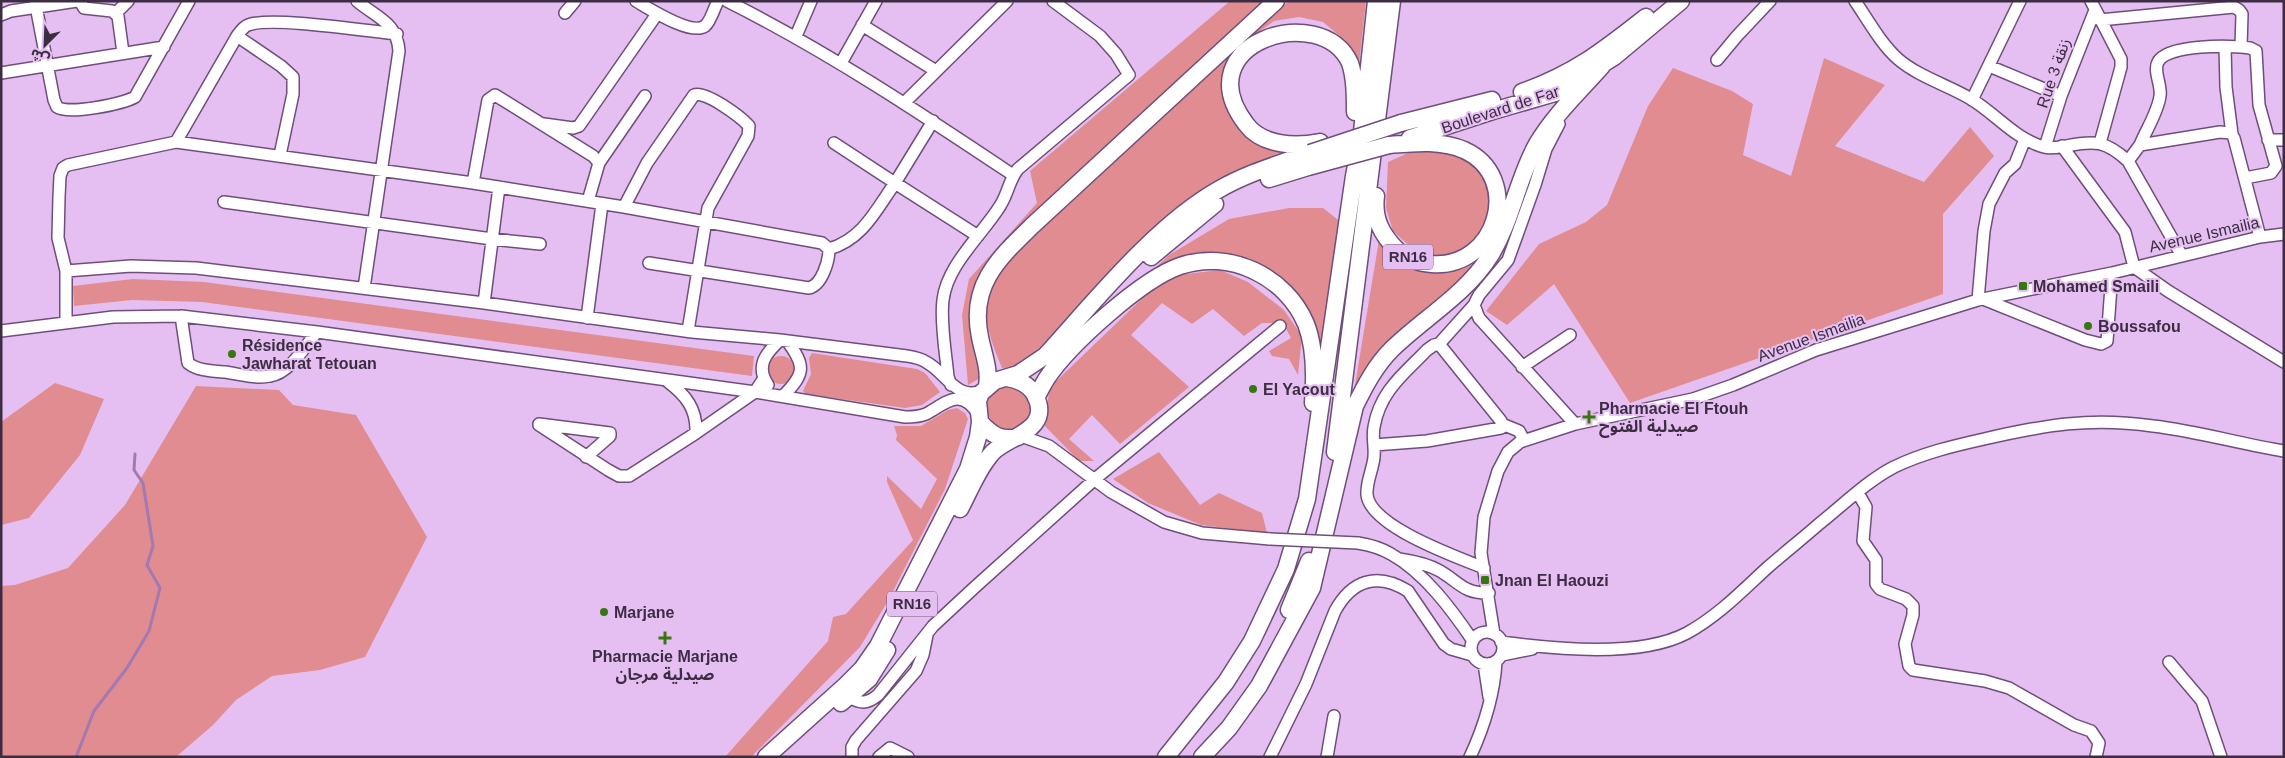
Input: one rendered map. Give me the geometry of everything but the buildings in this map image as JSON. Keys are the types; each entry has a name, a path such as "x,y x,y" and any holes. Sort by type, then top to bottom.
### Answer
{"highway":[{"name":"RN16","path":"986,388 988,370 977,319 978,301 986,277 1012,246 1051,208 1276,1"},
{"path":"1166,757 1193,726 1226,682 1252,641 1286,569 1307,499 1354,176 1361,141 1376,1"},
{"path":"1207,751 1278,633 1303,579 1324,512 1332,474 1392,1"},
{"name":"RN16","path":"766,757 846,685 871,657 890,624 968,469 977,443 978,401 986,388 996,380 1024,371 1045,356 1164,230 1187,210 1237,180 1309,160 1389,145 1428,143 1464,151 1480,161 1490,174 1495,186 1497,202 1492,230 1482,246 1463,260 1443,265 1420,263 1401,253 1384,237 1377,217 1376,201 1401,1"},
{"name":"Boulevard de Far","path":"1350,140 1401,123 1512,95 1565,75 1597,55 1665,1"},
{"name":"Boulevard de Far","path":"1389,145 1555,93 1602,66 1681,1"},
{"path":"1350,140 1324,141 1302,145 1289,144 1264,138 1248,127 1237,111 1230,86 1234,64 1244,47 1263,31 1291,24 1307,25 1318,29 1337,42 1350,62 1354,80 1354,176"},
{"path":"1207,751 1229,728 1259,686 1312,588 1355,406 1368,379 1391,351 1469,282 1490,256 1510,216 1537,145 1556,117 1602,66"},
{"name":"RN16","path":"782,757 868,679 883,658 982,467 996,449 1020,436 1034,424 1038,409 1036,398 1053,365 1149,258 1205,211 1244,189 1350,140"},
{"path":"1049,375 1074,347 1129,296 1157,276 1181,266 1204,262 1230,263 1248,268 1272,280 1292,301 1306,324 1312,348 1314,389 1311,437 1284,560 1253,622 1193,726"},
{"path":"1007,378 1025,383 1036,398"},
{"path":"979,418 990,433 999,438 1010,439 1020,436"}],"street":[{"path":"1,15 36,4 79,1 84,8 112,11 118,16 123,53"},
{"path":"116,13 128,1"},
{"path":"36,4 55,105 61,110 73,110 135,97 189,1"},
{"path":"357,1 397,34 398,67 380,169 364,288"},
{"path":"566,13 574,1"},
{"path":"636,1 658,14 685,26 698,28 707,24 718,1"},
{"path":"727,1 743,5 841,63 933,121 1013,175"},
{"path":"796,36 811,1"},
{"path":"841,63 876,1"},
{"path":"952,386 948,377 943,300 957,267 1000,206 1013,175 1129,75 1116,54 1100,36 1053,1"},
{"path":"1717,60 1770,1"},
{"path":"1855,1 1898,58 1914,70 1972,100 2026,139 2045,147 2090,142 2100,143 2110,147 2128,161 2182,256"},
{"path":"1972,100 2020,1"},
{"path":"904,103 1002,2"},
{"path":"2100,143 2122,62 2120,53 2095,10 2234,7 2240,10 2242,14 2240,47"},
{"name":"Rue 3 زنقة","path":"2045,147 2061,96 2095,10"},
{"path":"542,124 556,124 573,128 579,126 658,14"},
{"path":"176,142 243,28 257,23 292,24 397,34"},
{"path":"862,24 936,71"},
{"path":"237,36 281,66 293,77 293,94 280,155"},
{"path":"1,73 164,47"},
{"path":"2225,48 2226,87 2232,134 2260,237"},
{"path":"2128,161 2140,146 2160,96 2158,60 2165,55 2185,49 2250,48 2256,51 2259,105 2276,170 2271,173 2245,178"},
{"path":"1989,66 2061,96"},
{"path":"624,207 647,163 689,100 696,93 701,94 731,112 745,122 750,129 710,201 696,271 688,331"},
{"path":"1484,568 1409,536 1378,513 1369,501 1367,494 1374,458 1376,418 1381,403 1390,388 1427,350 1439,344 1474,305 1508,260 1546,148 1552,134 1578,93"},
{"path":"474,183 484,117 488,100 491,96 498,96 593,156 599,163"},
{"path":"588,201 599,163 645,96"},
{"path":"829,249 856,236 865,228 933,121"},
{"path":"2140,146 2220,132 2232,134"},
{"path":"2026,139 2014,164 2003,176 1989,204 1984,226 1980,299 2084,340 2101,344 2106,340 2109,331 2112,273"},
{"path":"2268,140 2284,140"},
{"path":"66,322 66,271 58,238 60,176 63,168 78,162 176,142 380,169 588,201 822,243 829,249"},
{"path":"834,143 978,236"},
{"path":"2062,146 2125,232 2134,267 2168,291 2284,362"},
{"path":"484,303 499,187"},
{"path":"224,202 492,240 540,244"},
{"path":"587,318 602,204"},
{"name":"Avenue Ismailia","path":"1470,757 1482,728 1499,658 1482,640 1489,598 1484,568 1482,536 1484,517 1498,471 1508,452 1524,440 1575,424 1693,399 1824,348 1980,299 2112,273 2260,237 2284,234"},
{"path":"649,264 809,288 819,281 827,261 829,249"},
{"path":"66,271 161,266 364,288 688,331 784,340 907,356 925,361 931,365 952,386 973,393 986,388"},
{"path":"1474,305 1479,318 1575,424"},
{"path":"1,331 113,316 181,316 317,332 665,379 905,417 922,415 941,403 956,400 969,404 979,418"},
{"path":"181,316 188,363 198,369 247,375 264,377 275,375 295,359 317,332"},
{"path":"849,696 859,702 866,703 873,699 890,682 927,633 975,587 1095,479 1280,326"},
{"path":"1522,366 1570,336"},
{"path":"779,396 764,378 762,368 764,358 784,340"},
{"path":"779,396 796,382 801,367 799,357 784,340"},
{"path":"1439,344 1502,424 1519,432 1524,440"},
{"path":"931,365 939,365 946,355"},
{"path":"586,457 610,436 610,432 539,424 586,457 615,474 628,476 636,473 755,392 764,378"},
{"path":"665,379 680,390 693,409 696,420 696,433"},
{"path":"1270,757 1306,684 1341,600 1355,587 1373,580 1393,582 1408,592 1440,639 1451,649 1482,640 1542,647 1625,648 1668,640 1686,633 1718,614 1779,558 1858,493 1892,468 1920,456 2028,429 2079,422 2154,426 2284,451"},
{"path":"1034,424 1049,446"},
{"path":"1374,445 1427,441 1498,430 1502,424"},
{"path":"1020,436 1049,446 1134,506 1174,525 1202,534 1270,539 1358,542 1398,558 1424,580 1458,618 1482,640 1489,699"},
{"path":"1858,493 1866,507 1863,541 1876,560 1876,584 1880,589 1906,599 1912,606 1913,615 1905,644 1909,666 1913,670 1985,681 2009,688 2074,725 2090,731 2100,743 2096,757"},
{"path":"1398,558 1415,561 1440,571 1465,589 1489,598"},
{"path":"852,757 852,746 856,740 916,671 923,655 927,633"},
{"path":"1484,664 1499,658 1542,647"},
{"path":"2169,662 2202,701 2221,757"},
{"path":"1327,757 1334,716"},
{"path":"880,757 890,748 908,757"}],"shaded area":[{"path":"1230,1 1272,1 985,277 982,377 968,385 962,315 969,279 1037,203 1030,171"},
{"path":"1289,1 1366,1 1359,64 1347,42 1323,22 1299,17 1274,21 1250,38 1235,62 1234,93 1248,125 1299,149 1169,215 1021,367 1002,368 993,346 986,312 990,290 1000,271 1018,251"},
{"path":"1824,58 1885,85 1835,146 1924,182 1970,127 1994,156 1943,214 1943,294 1630,403 1554,284 1507,325 1486,311 1539,244 1586,222 1607,205 1648,106 1673,68 1732,91 1753,104 1743,155 1791,176"},
{"path":"1417,149 1447,152 1470,158 1483,169 1493,206 1480,238 1464,251 1442,258 1415,251 1393,231 1386,208 1388,162"},
{"path":"1289,208 1323,208 1342,223 1321,358 1313,319 1295,293 1279,275 1250,259 1215,253 1147,276 1169,255 1229,219"},
{"path":"1379,240 1396,258 1431,272 1463,269 1484,258 1352,403"},
{"path":"1220,270 1248,282 1284,310 1302,336 1298,375 1289,359 1272,356 1269,351 1291,338 1283,323 1262,323 1244,336 1213,309 1192,324 1162,303 1131,335 1189,387 1120,444 1092,415 1069,439 1094,461 1079,461 1044,425 1050,387 1151,290 1177,275"},
{"path":"133,279 204,282 754,356 752,376 202,302 132,300 74,306 73,286"},
{"path":"812,353 917,369 925,373 940,392 922,405 905,408 806,394 803,391 811,374 809,358"},
{"path":"781,356 791,360 795,370 791,380 781,384 771,380 767,370 771,360"},
{"path":"55,383 104,399 80,455 29,518 1,525 1,422"},
{"path":"1009,385 1021,389 1027,395 1031,407 1027,419 1021,425 1009,429 997,425 991,419 987,407 991,395 997,389"},
{"path":"196,386 279,390 293,405 356,415 427,537 365,657 320,670 272,676 236,700 213,725 176,757 1,757 1,586 15,585 68,568 125,505"},
{"path":"957,408 965,413 968,419 945,489 888,601 860,647 751,757 725,757 828,641 833,617 846,614 913,540 887,482 887,476 921,509 937,479 896,440 897,435 894,426 921,426 948,410"},
{"path":"1159,452 1200,505 1219,493 1262,513 1267,533 1201,525 1148,503 1113,479"}],"waterway":[{"path":"76,757 94,711 127,668 149,631 160,588 147,565 153,546 143,483 134,470 135,454"}],"place":[{"name":"Mohamed Smaili","path":"2023,286"},
{"name":"Boussafou","path":"2088,326"},
{"name":"Résidence Jawharat Tetouan","path":"232,354"},
{"name":"El Yacout","path":"1253,389"},
{"name":"Pharmacie El Ftouh صيدلية الفتوح","path":"1589,417"},
{"name":"Jnan El Haouzi","path":"1485,580"},
{"name":"Marjane","path":"604,612"},
{"name":"Pharmacie Marjane صيدلية مرجان","path":"665,638"}]}
